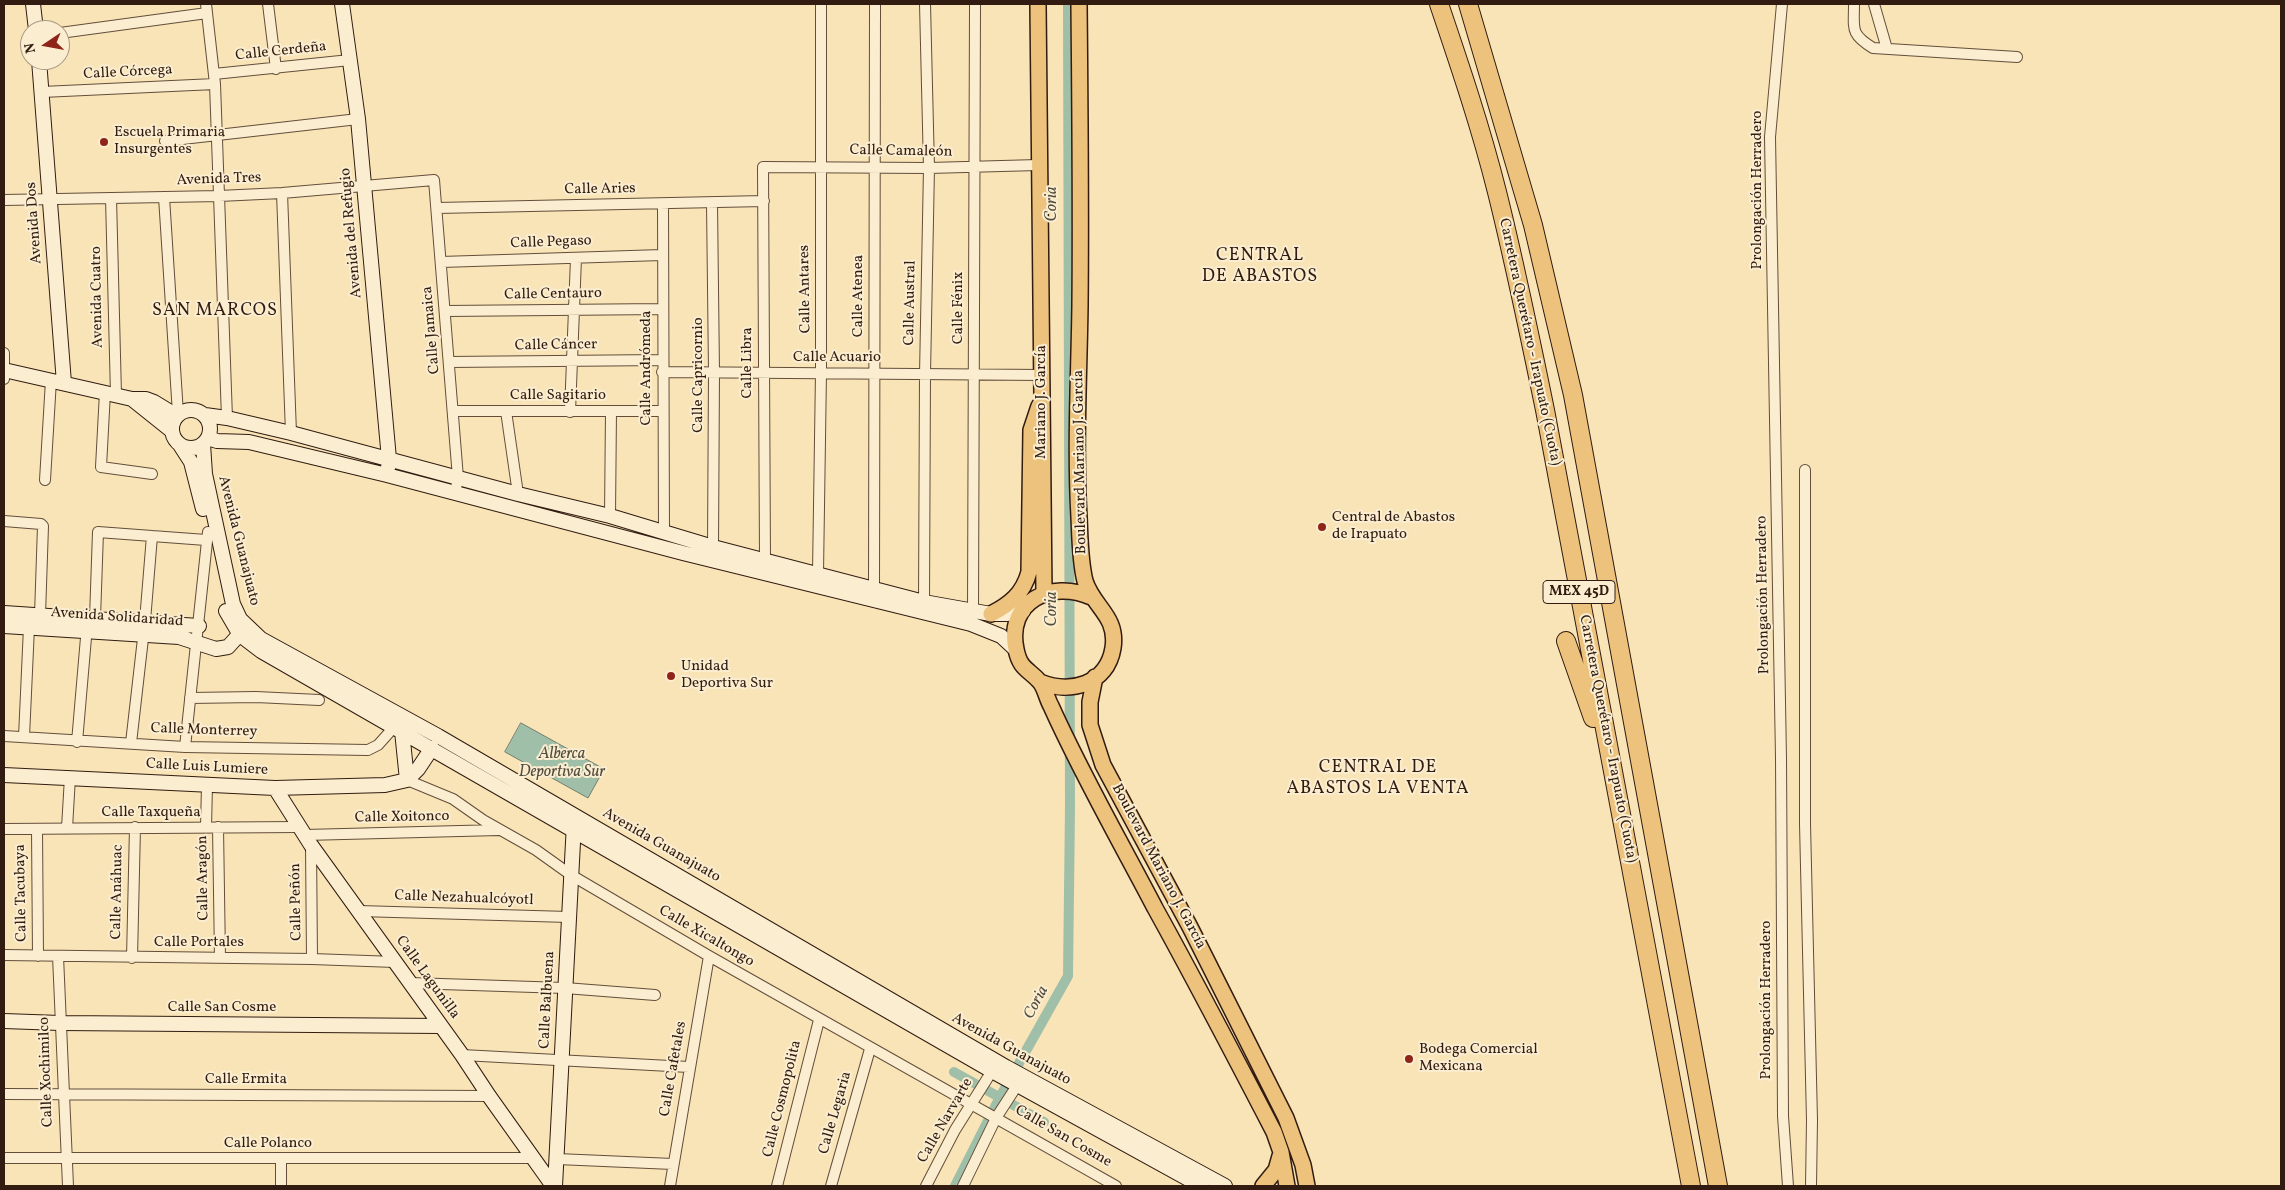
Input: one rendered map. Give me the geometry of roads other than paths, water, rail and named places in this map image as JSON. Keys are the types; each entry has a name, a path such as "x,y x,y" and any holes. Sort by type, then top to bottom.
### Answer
{"highway":[{"name":"Carretera Querétaro - Irapuato (Cuota)","path":"1439,4 1472,102 1497,192 1547,419 1692,1186"},
{"name":"Carretera Querétaro - Irapuato (Cuota)","path":"1468,4 1533,225 1573,395 1718,1186"},
{"path":"1566,641 1587,697 1621,814"}],"main road":[{"name":"Mariano J. García","path":"1038,4 1038,165 1043,375 1042,533 1051,591"},
{"name":"Boulevard Mariano J. García","path":"1079,4 1081,237 1078,516 1084,594 1102,607 1110,620 1113,634 1108,662 1089,681 1090,725 1103,765 1190,927 1286,1118 1296,1141 1307,1186"},
{"path":"991,614 1008,605 1026,585 1029,572 1031,430 1043,395"},
{"path":"1084,594 1051,591 1032,600 1023,611 1017,623 1014,637 1016,650 1024,669 1047,685 1068,688 1089,681"},
{"name":"Boulevard Mariano J. García","path":"1047,685 1058,722 1081,770 1265,1114 1280,1152 1287,1186"},
{"path":"1263,1186 1276,1170 1280,1152"}],"street":[{"path":"33,4 35,20"},
{"path":"268,4 276,69"},
{"name":"Avenida del Refugio","path":"342,4 358,119 389,459 387,475"},
{"name":"Calle Antares","path":"816,579 821,372 820,4"},
{"name":"Calle Atenea","path":"874,589 875,4"},
{"name":"Calle Austral","path":"924,602 928,168 925,4"},
{"name":"Calle Fénix","path":"973,612 975,4"},
{"name":"Prolongación Herradero","path":"1782,4 1770,137 1782,758 1782,1116 1788,1186"},
{"path":"1854,4 1854,26 1858,39 1873,48 2017,57"},
{"path":"1874,4 1887,49"},
{"path":"70,31 206,9 215,79 227,418"},
{"name":"Calle Cerdeña","path":"215,79 350,60"},
{"name":"Avenida Dos","path":"40,70 49,198 58,382"},
{"name":"Calle Córcega","path":"42,92 215,79"},
{"path":"165,141 217,137 358,119"},
{"name":"Calle Camaleón","path":"763,166 928,168 1038,165"},
{"name":"Calle Libra","path":"763,166 764,559"},
{"name":"Avenida Tres","path":"4,200 219,196 282,193 434,180"},
{"name":"Calle Jamaica","path":"434,180 454,411 458,478 455,493"},
{"path":"282,193 291,433"},
{"path":"164,197 177,415 172,424 172,431 174,439 180,445 192,448 206,441 249,442 387,475 493,504 816,579 971,624 1001,636 1016,650"},
{"name":"Avenida Cuatro","path":"111,198 110,394 101,467 152,474"},
{"name":"Calle Aries","path":"437,208 764,201"},
{"name":"Calle Capricornio","path":"712,203 714,372 713,547"},
{"name":"Calle Andrómeda","path":"662,204 664,533"},
{"name":"Calle Pegaso","path":"441,262 662,255"},
{"path":"570,412 576,258"},
{"name":"Calle Centauro","path":"445,311 662,309"},
{"path":"4,353 4,373 58,382 132,399 146,399 177,415"},
{"name":"Calle Cáncer","path":"449,362 662,360"},
{"name":"Calle Acuario","path":"662,372 1043,375"},
{"path":"45,480 58,382"},
{"path":"132,399 172,431"},
{"path":"177,415 192,409 205,416 227,418 291,433 518,494 610,516 713,547 764,559 816,579 874,589 973,612 1008,614 1023,611"},
{"path":"610,516 611,410"},
{"name":"Calle Sagitario","path":"454,411 662,411"},
{"path":"506,411 518,494"},
{"path":"205,416 210,426 206,441"},
{"name":"Avenida Guanajuato","path":"206,441 204,474 233,604 244,631 252,644 432,748 574,822"},
{"name":"Avenida Guanajuato","path":"180,445 191,462 226,612 244,631 438,736 574,822 995,1073 1201,1186"},
{"path":"1805,470 1805,824 1812,1120 1811,1186"},
{"path":"493,504 497,487"},
{"path":"4,521 41,524 43,526 40,615"},
{"path":"77,742 98,532 152,536 207,536 185,747"},
{"path":"130,744 144,628 152,536"},
{"name":"Avenida Solidaridad","path":"7,619 40,615 144,628 216,649 252,644"},
{"name":"Avenida Solidaridad","path":"7,619 30,627 90,622"},
{"name":"Avenida Solidaridad","path":"144,628 199,626"},
{"path":"24,737 30,627"},
{"path":"228,647 244,631"},
{"path":"190,698 256,697 319,700"},
{"path":"398,728 407,780"},
{"name":"Calle Monterrey","path":"4,736 77,742 185,747 368,750 378,745 398,728"},
{"path":"407,780 418,769 432,748"},
{"name":"Calle Luis Lumiere","path":"4,775 275,788 385,785 407,780"},
{"path":"67,828 70,777"},
{"name":"Calle Xicaltongo","path":"407,780 453,799 500,830 536,850 571,875 708,956 870,1049 996,1115"},
{"path":"206,827 207,786"},
{"name":"Calle Lagunilla","path":"275,788 305,836 554,1186"},
{"name":"Calle Balbuena","path":"554,1186 574,822"},
{"name":"Calle Anáhuac","path":"132,958 135,827"},
{"name":"Calle Taxqueña","path":"4,829 218,827 305,836"},
{"name":"Calle Aragón","path":"218,827 220,958"},
{"name":"Calle Tacubaya","path":"37,829 38,956"},
{"name":"Calle Xoitonco","path":"305,836 500,830"},
{"name":"Calle Peñón","path":"305,836 312,959"},
{"name":"Calle Nezahualcóyotl","path":"359,910 569,917"},
{"name":"Calle Portales","path":"4,956 312,959 395,962"},
{"name":"Calle Xochimilco","path":"58,956 68,1186"},
{"name":"Calle Cafetales","path":"670,1186 708,956"},
{"path":"410,983 565,988 655,995"},
{"name":"Calle Cosmopolita","path":"777,1186 819,1020"},
{"name":"Calle San Cosme","path":"4,1021 441,1026"},
{"name":"Calle Legaria","path":"831,1186 870,1049"},
{"path":"462,1055 689,1067"},
{"name":"Calle Narvarte","path":"926,1186 955,1130 995,1073"},
{"path":"963,1186 996,1115 1016,1084"},
{"name":"Avenida Guanajuato","path":"1016,1084 1225,1186"},
{"name":"Calle Ermita","path":"4,1094 489,1096"},
{"name":"Calle San Cosme","path":"996,1115 1116,1186"},
{"name":"Calle Polanco","path":"4,1158 533,1158"},
{"path":"281,1159 281,1186"},
{"path":"556,1160 673,1164"}],"water":[{"name":"Alberca Deportiva Sur","path":"521,723 604,769 588,798 505,752"}],"waterway":[{"name":"Coria","path":"955,1186 1000,1097 1068,976 1070,807 1068,4"},
{"name":"Coria","path":"954,1072 1044,1122"}],"place":[{"name":"Escuela Primaria Insurgentes","path":"104,142"},
{"name":"Central de Abastos de Irapuato","path":"1322,527"},
{"name":"Unidad Deportiva Sur","path":"671,676"},
{"name":"Bodega Comercial Mexicana","path":"1409,1059"}],"district":[{"name":"CENTRAL DE ABASTOS","path":"1260,267"},
{"name":"SAN MARCOS","path":"215,312"},
{"name":"CENTRAL DE ABASTOS LA VENTA","path":"1378,780"}]}
